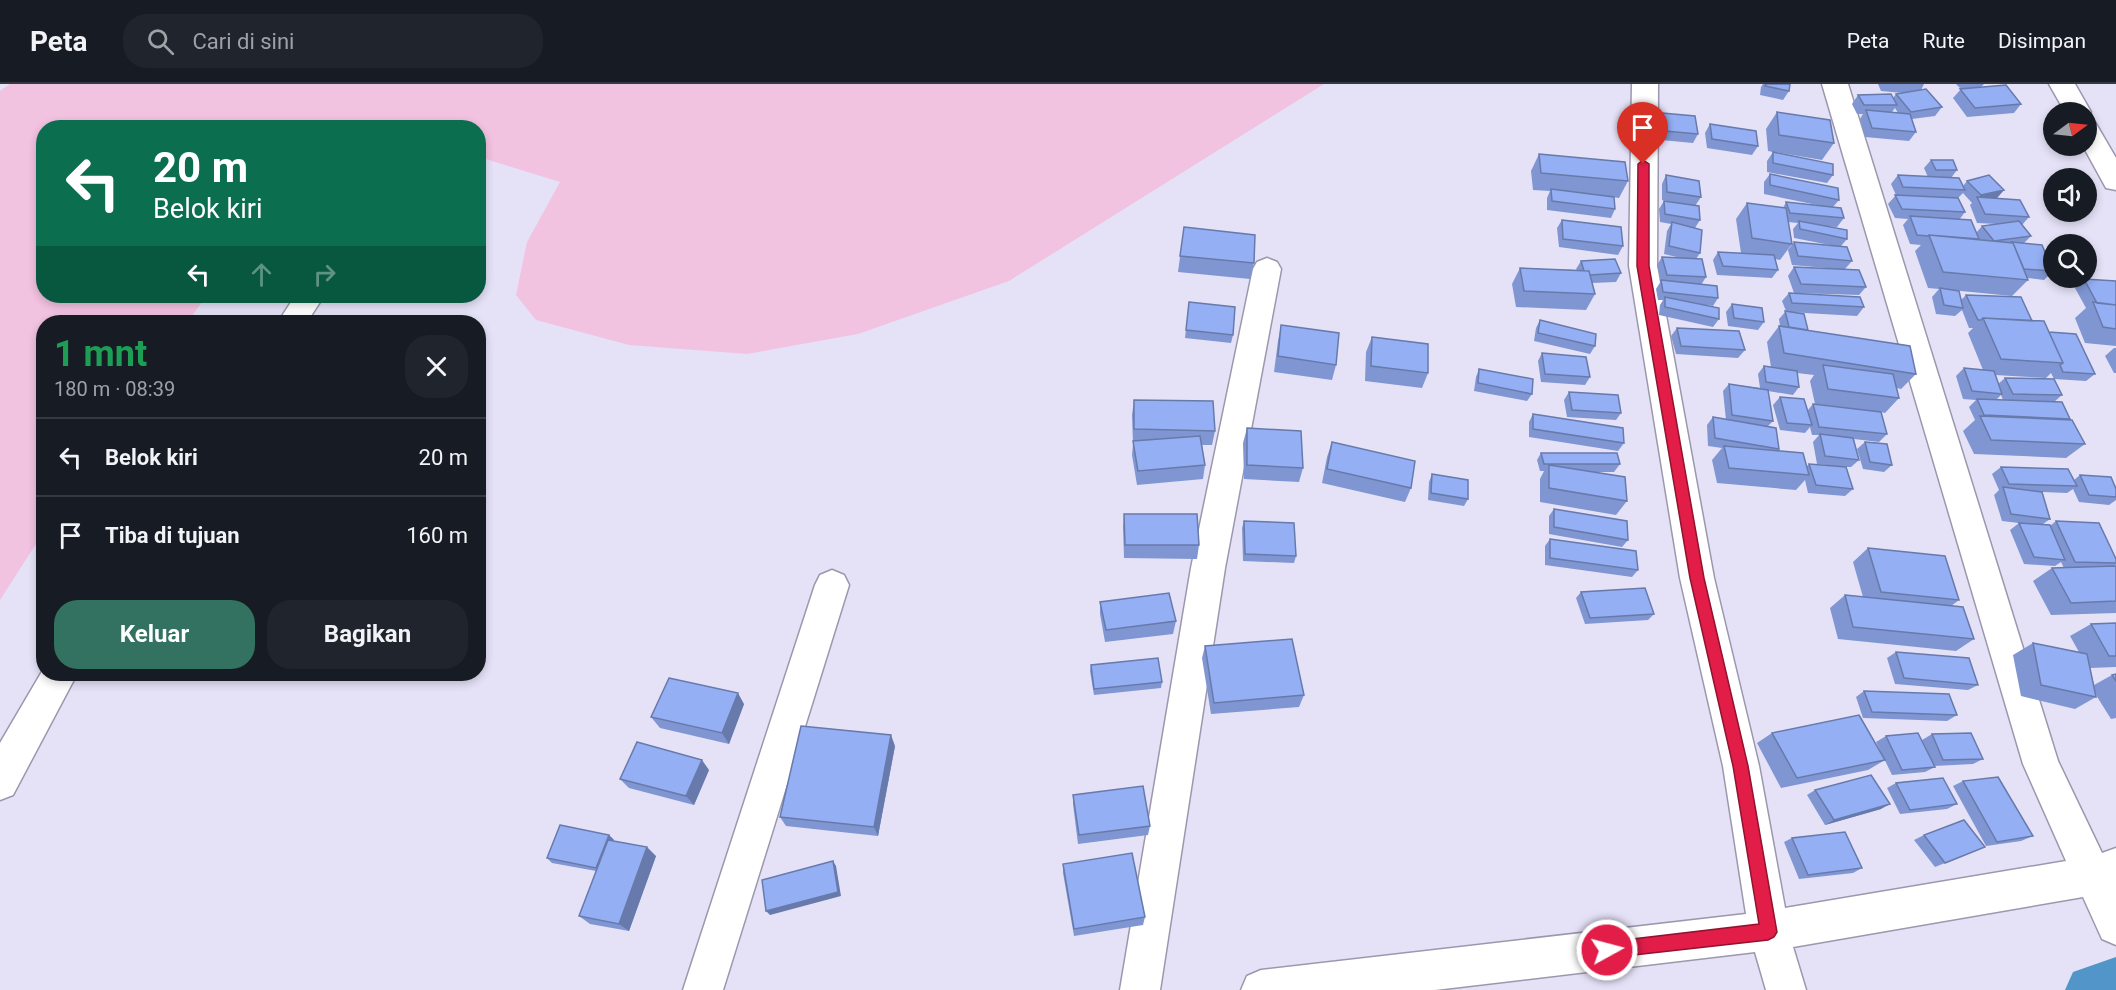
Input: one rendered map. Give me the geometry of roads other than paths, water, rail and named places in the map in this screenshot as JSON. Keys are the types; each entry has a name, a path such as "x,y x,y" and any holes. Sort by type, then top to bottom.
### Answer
{"street":[{"path":"1646,84 1643,266 1697,578 1741,766 1768,932 1784,985"},
{"path":"1835,84 2041,764 2104,871 2116,925"},
{"path":"2062,84 2072,102"},
{"path":"2097,147 2116,181"},
{"path":"1140,990 1208,568 1267,269"},
{"path":"703,990 832,585"},
{"path":"0,782 55,681"},
{"path":"1261,990 1768,932 2104,871"}],"waterway":[{"path":"2091,990 2116,983"}]}
